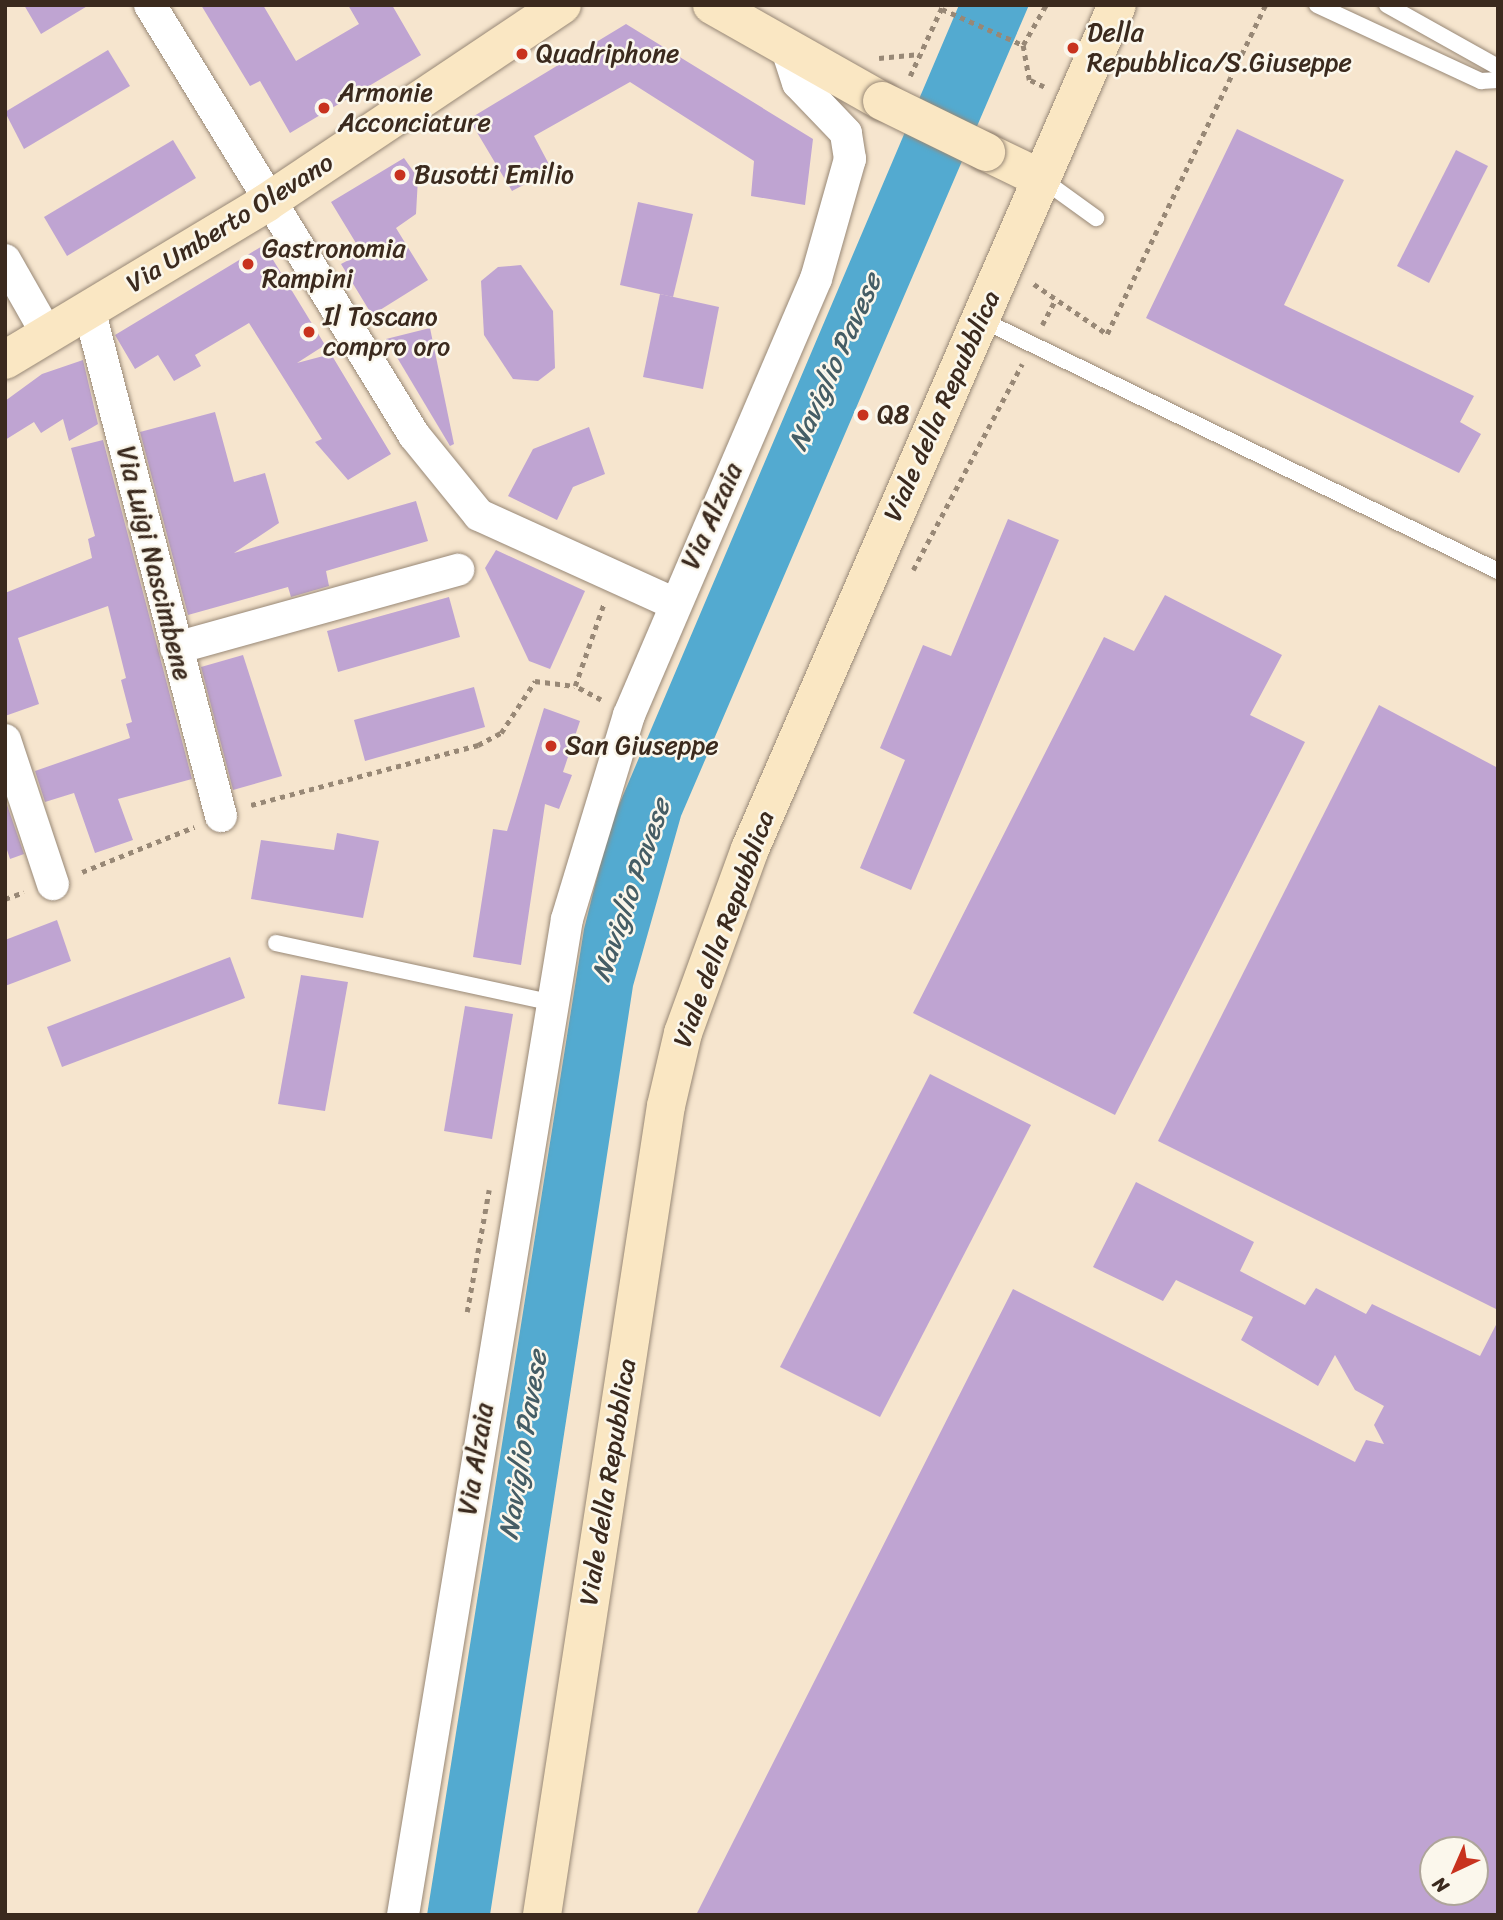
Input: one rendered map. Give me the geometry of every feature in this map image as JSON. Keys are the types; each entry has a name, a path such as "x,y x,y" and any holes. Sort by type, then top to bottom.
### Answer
{"street":[{"path":"150,5 266,203 414,435 480,515 673,603"},
{"path":"712,5 787,49 893,96 986,152 1040,178"},
{"name":"Viale della Repubblica","path":"542,1915 666,1106 683,1032 750,849 1117,5"},
{"name":"Via Umberto Olevano","path":"5,360 266,203 563,7"},
{"name":"Via Alzaia","path":"403,1915 549,1002 593,820 629,715 673,603 816,279 850,159 846,133 798,83 787,49"},
{"path":"5,260 47,334"},
{"name":"Via Luigi Nascimbene","path":"89,309 221,816"},
{"path":"176,648 458,570"},
{"path":"5,740 53,884"}],"lane":[{"path":"1317,5 1481,81 1498,80"},
{"path":"1387,5 1498,67"},
{"path":"1040,178 1096,218"},
{"path":"980,319 1498,571"},
{"path":"276,943 549,1002"}],"path":[{"path":"1043,87 1030,80 1023,45 1046,5"},
{"path":"1006,259 1055,301 1107,334 1264,5"},
{"path":"893,96 920,54 942,7 1023,45"},
{"path":"880,58 920,54"},
{"path":"908,579 1055,301"},
{"path":"575,686 613,576"},
{"path":"5,899 53,884 221,816 478,745 501,733 535,681 575,686 629,715"}],"water":[{"name":"Naviglio Pavese","path":"959,5 1029,5 681,816 633,986 490,1915 427,1915 584,929 610,826"}],"building":[{"path":"24,5 89,5 41,34"},
{"path":"201,5 263,5 296,61 359,24 348,5 392,5 421,55 290,133 260,81 250,86"},
{"path":"626,24 813,139 805,205 751,196 754,161 630,82 534,136 552,170 512,191 469,119"},
{"path":"108,50 130,86 24,149 5,112"},
{"path":"1237,129 1344,180 1284,305 1474,396 1460,422 1481,434 1459,473 1146,318"},
{"path":"173,140 196,178 67,256 44,217"},
{"path":"1456,150 1488,166 1429,283 1397,266"},
{"path":"404,158 418,178 416,214 396,228 428,280 372,315 341,264 362,253 331,202"},
{"path":"638,202 693,214 673,297 620,285"},
{"path":"264,245 325,345 297,363 331,354 391,454 348,480 315,442 322,439 249,323 195,355 201,366 174,381 158,355 135,369 115,335"},
{"path":"521,265 553,311 555,368 538,381 513,379 484,335 481,281 498,267"},
{"path":"660,294 719,307 703,389 643,377"},
{"path":"430,328 454,444 450,446 386,339"},
{"path":"83,360 98,424 69,441 63,419 41,433 34,422 5,440 5,401 42,374"},
{"path":"215,412 234,482 265,473 279,523 234,553 416,501 428,541 326,571 329,586 291,597 288,587 188,615 140,432"},
{"path":"589,427 605,474 573,487 557,520 508,496 533,449"},
{"path":"103,440 192,779 118,799 133,840 95,853 74,793 45,802 35,771 130,738 126,724 132,722 121,680 126,678 108,606 18,638 39,704 5,716 5,593 92,558 88,539 95,536 71,448"},
{"path":"1008,519 1059,540 911,890 860,868 905,760 880,748 923,645 951,656"},
{"path":"496,550 585,591 550,669 529,661 485,568"},
{"path":"1165,595 1282,655 1250,715 1305,742 1115,1115 913,1013 1104,637 1134,651"},
{"path":"449,597 460,637 338,672 327,631"},
{"path":"243,655 282,776 233,790 201,667"},
{"path":"474,687 485,727 365,761 354,720"},
{"path":"1379,705 1498,768 1498,1310 1158,1141"},
{"path":"544,708 580,721 563,772 572,775 559,809 545,804 521,965 473,957 493,829 507,831"},
{"path":"5,799 24,854 10,859 5,844"},
{"path":"337,833 379,841 363,918 251,899 261,840 334,850"},
{"path":"57,920 71,961 5,986 5,940"},
{"path":"230,957 245,998 62,1067 47,1027"},
{"path":"301,975 348,982 325,1111 278,1104"},
{"path":"465,1006 513,1014 492,1139 444,1131"},
{"path":"930,1074 1031,1125 880,1417 780,1367"},
{"path":"1136,1182 1254,1242 1240,1271 1305,1305 1316,1288 1366,1314 1372,1304 1480,1356 1498,1321 1498,1915 696,1915 1013,1289 1355,1462 1366,1440 1384,1444 1374,1425 1384,1406 1355,1390 1335,1355 1318,1386 1241,1340 1253,1317 1176,1280 1163,1301 1093,1267"}],"place":[{"name":"Della Repubblica/S.Giuseppe","path":"1073,48"},
{"name":"Quadriphone","path":"522,54"},
{"name":"Armonie Acconciature","path":"324,108"},
{"name":"Busotti Emilio","path":"400,175"},
{"name":"Gastronomia Rampini","path":"248,264"},
{"name":"Il Toscano compro oro","path":"309,332"},
{"name":"Q8","path":"863,415"},
{"name":"San Giuseppe","path":"551,746"}]}
